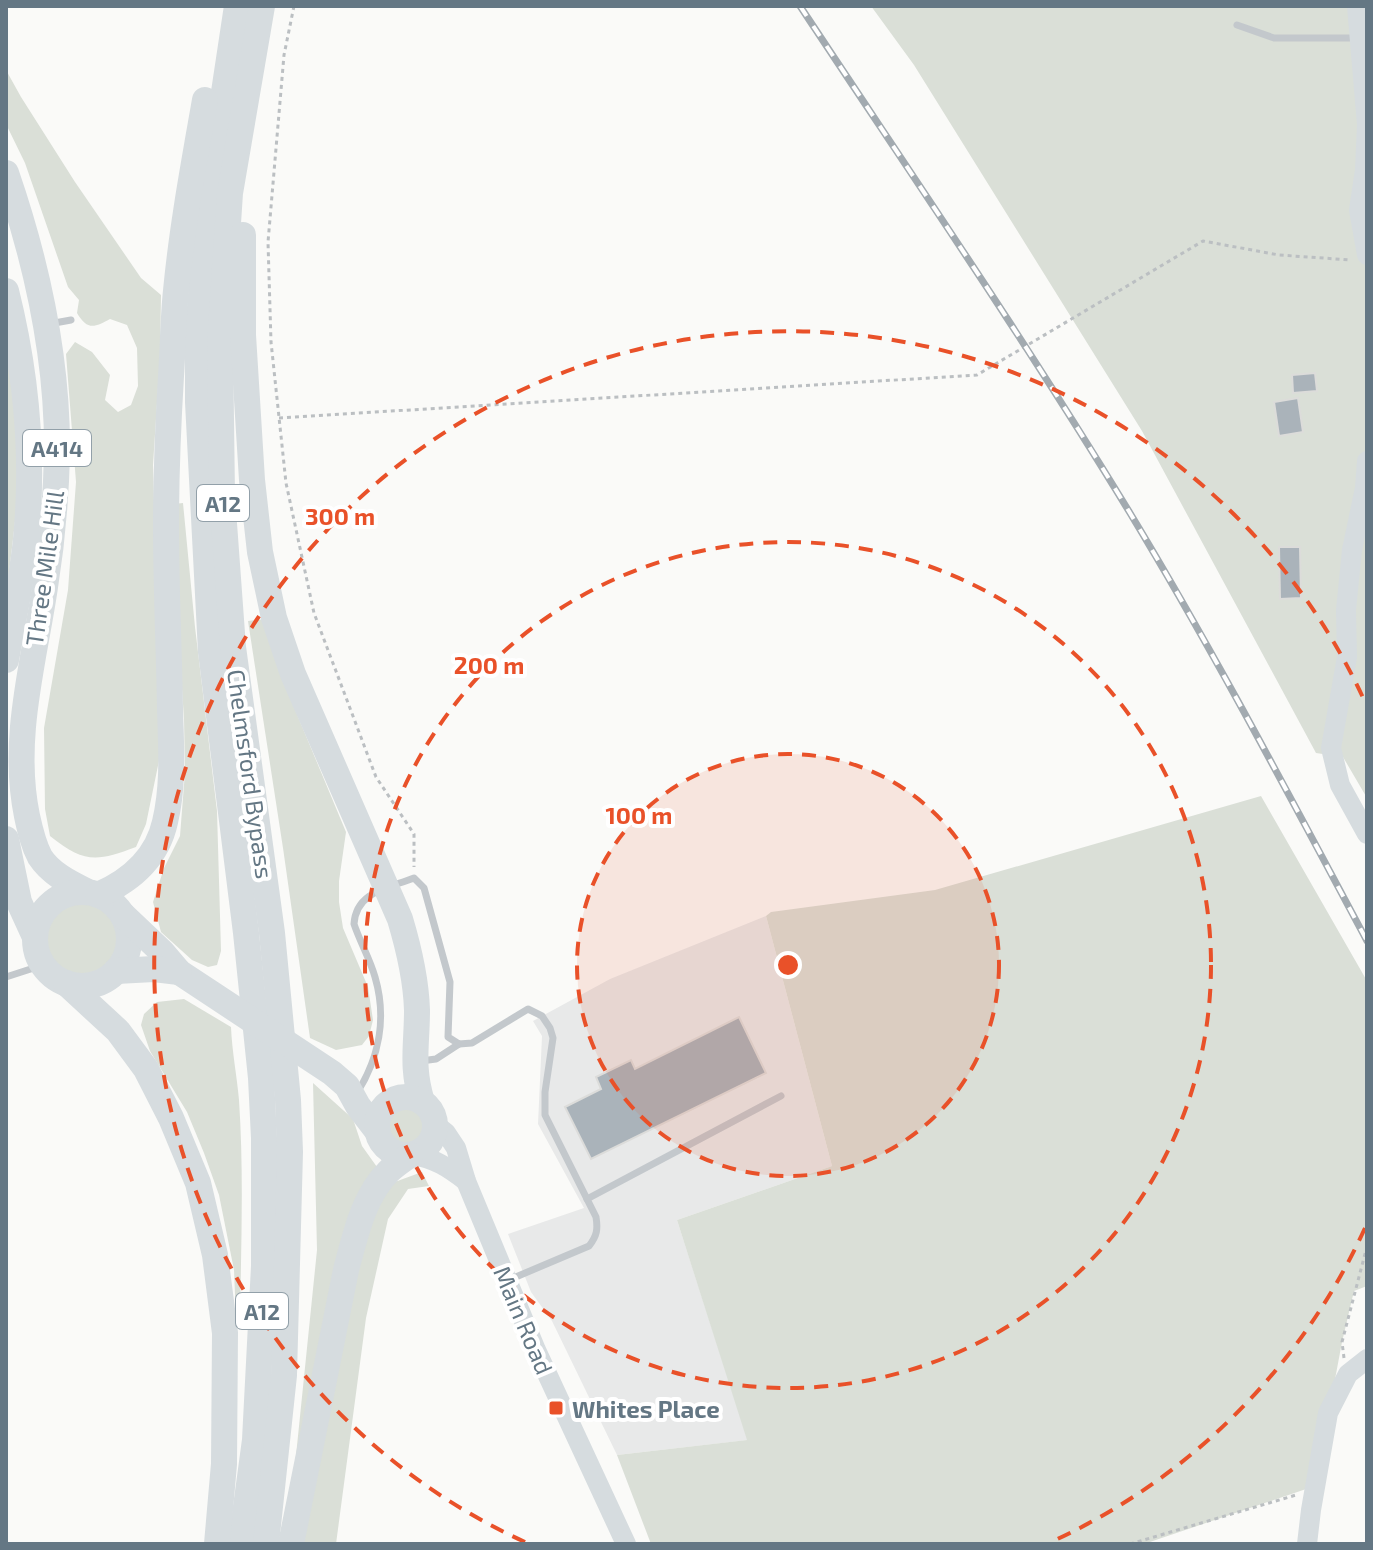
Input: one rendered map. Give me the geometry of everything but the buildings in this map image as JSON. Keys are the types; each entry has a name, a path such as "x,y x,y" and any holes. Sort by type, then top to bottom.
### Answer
{"highway":[{"name":"A12","path":"93,893 118,885 150,856 164,825 171,781 166,475 176,293 193,168 223,6"},
{"name":"Chelmsford Bypass","path":"237,6 210,185 198,332 198,402 211,652 251,980 264,1138 264,1266 255,1440 241,1544"},
{"name":"A12","path":"260,19 243,225 243,335 260,552 274,618 293,674 387,888 412,957 417,1010 414,1061 416,1077 429,1113"},
{"name":"Chelmsford Bypass","path":"260,19 229,208 220,344 222,496 233,647 280,999 288,1100 290,1181 284,1375 266,1544"},
{"name":"Three Mile Hill","path":"6,173 31,257 58,322 56,481 50,551 26,698 22,751 24,795 34,844 41,859 66,881 93,893"},
{"name":"Three Mile Hill","path":"6,291 22,371 29,471 26,537 6,660"},
{"path":"6,839 19,902 35,937"},
{"path":"123,915 128,926 128,950 123,962 107,979 82,986 66,983 53,976 43,965 36,950 35,937 40,918 54,901 70,893 93,893 115,904 179,972 332,1073 353,1091 384,1145 398,1154 411,1155"},
{"path":"116,971 154,969 179,972"},
{"name":"A12","path":"66,983 118,1031 146,1069 171,1118 198,1183 215,1255 225,1333 224,1464 217,1544"},
{"path":"291,1544 343,1286 364,1212 379,1183 390,1170 429,1145 435,1132 429,1113 407,1097 395,1099 353,1091"},
{"path":"378,1132 378,1118 382,1110 395,1099"}],"street":[{"path":"1357,6 1367,125 1359,210 1360,258"},
{"path":"1367,461 1365,488 1352,550 1346,610 1347,657 1331,748 1340,785 1367,834"},
{"name":"Main Road","path":"429,1113 456,1148 466,1181 536,1350 626,1544"},
{"path":"411,1155 425,1157 448,1167 466,1181"},
{"path":"1307,1544 1328,1413 1348,1374 1367,1359"}],"lane":[{"path":"1237,25 1274,38 1360,39"},
{"path":"353,1091 375,1057 382,1010 375,976 354,924 355,915 365,898 374,892 414,878 424,888 450,982 448,1037 459,1044"},
{"path":"6,977 43,965"},
{"path":"414,1061 436,1059 459,1044 472,1043 528,1009 542,1016 550,1028 553,1038 545,1115 596,1217 598,1228 589,1246 507,1281"},
{"path":"587,1199 781,1096"}],"path":[{"path":"294,6 284,55 268,242 271,342 286,483 314,613 376,777 414,834 414,878"},
{"path":"279,418 977,375 1203,241 1279,255 1360,258"},
{"path":"1348,1374 1342,1342 1366,1250"},
{"path":"1130,1544 1314,1490"}],"shaded area":[{"path":"871,6 1367,6 1367,798 1343,757 1316,753 1142,431 914,65"},
{"path":"6,70 75,182 141,278 161,295 153,465 161,751 146,824 136,847 100,857 72,851 50,836 45,809 44,728 68,590 76,482 66,354 75,342 92,352 110,375 105,400 118,412 131,405 138,386 137,348 127,325 110,319 91,326 77,313 79,300 68,287 25,163 6,124"},
{"path":"6,352 19,408 16,513 6,599"},
{"path":"183,503 217,811 221,951 217,965 208,967 192,960 161,932 153,902 164,868 180,836 185,772 174,504"},
{"path":"265,619 296,712 346,832 339,902 343,928 368,987 373,1020 369,1036 362,1045 336,1050 310,1038 248,621"},
{"path":"1261,796 1367,981 1367,1286 1354,1291 1315,1486 1144,1544 651,1544 617,1455 747,1440 677,1220 832,1166 766,916 771,912 935,890"},
{"path":"81,902 102,908 112,918 118,939 112,960 102,970 81,976 60,970 50,960 44,939 50,918 60,908"},
{"path":"766,916 832,1166 677,1220 748,1440 617,1455 552,1321 531,1292 508,1234 584,1208 538,1124 542,1036 533,1021 610,979"},
{"path":"184,999 231,1027 241,1155 240,1321 236,1319 234,1270 219,1195 187,1112 150,1051 141,1025 144,1014 157,1002"},
{"path":"313,1083 353,1119 362,1146 392,1183 422,1172 429,1186 408,1189 388,1219 366,1318 336,1544 292,1544 294,1475 317,1250"},
{"path":"406,1109 419,1114 424,1127 419,1140 406,1145 393,1140 388,1127 393,1114"}],"railway":[{"path":"800,6 1009,321 1130,513 1222,672 1367,941"}],"place":[{"name":"Whites Place","path":"556,1408"}]}
